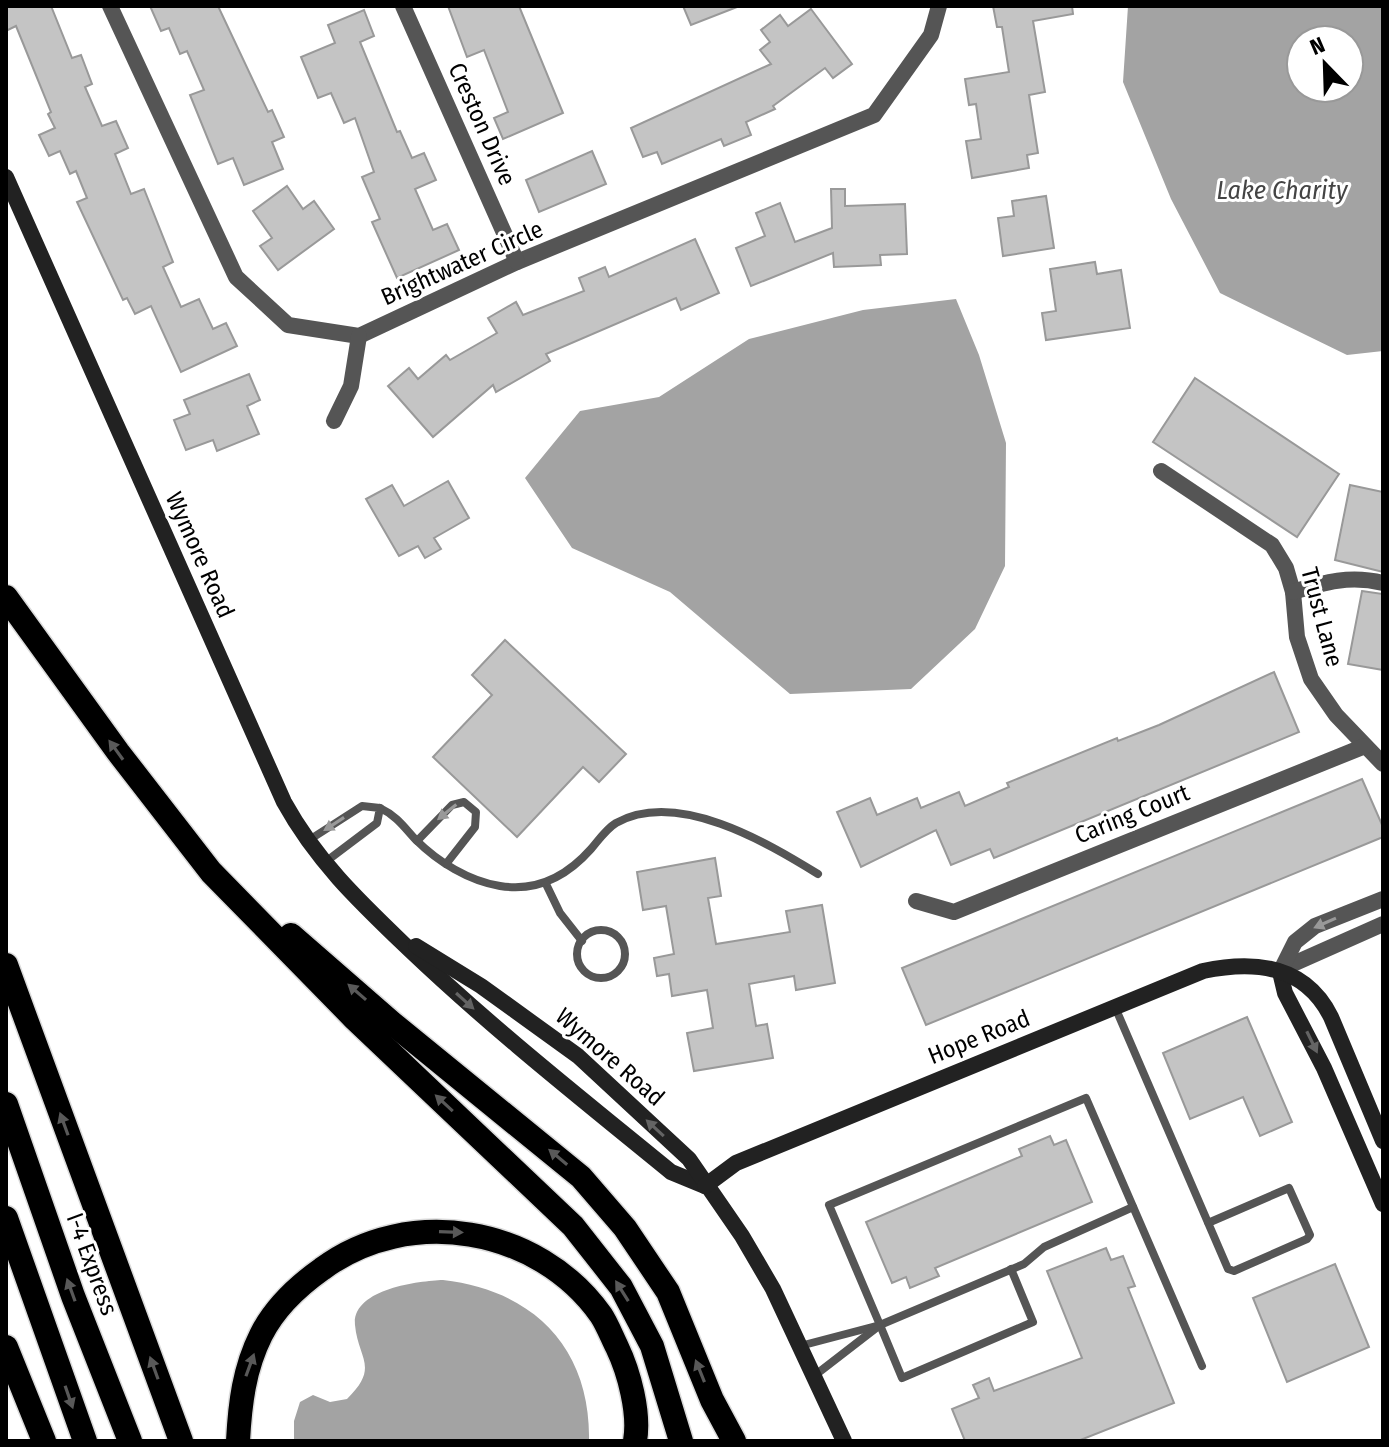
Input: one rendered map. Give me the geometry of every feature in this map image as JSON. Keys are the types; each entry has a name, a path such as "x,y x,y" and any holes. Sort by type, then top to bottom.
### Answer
{"highway":[{"path":"6,597 163,812 211,872 280,944 573,1226 621,1287 652,1346 681,1441"},
{"path":"163,812 304,946 581,1177 625,1228 668,1292 712,1400 734,1441"},
{"path":"6,965 181,1441"},
{"name":"I-4 Express","path":"6,1104 73,1296 130,1441"},
{"path":"6,1218 85,1441"},
{"path":"238,1441 241,1388 261,1334 296,1288 343,1253 397,1234 455,1230 511,1244 562,1273 601,1315 627,1366 635,1441"},
{"path":"6,1347 44,1441"}],"main road":[{"name":"Wymore Road","path":"6,177 277,787 306,842 323,864 467,1004 671,1172 705,1186"},
{"name":"Wymore Road","path":"387,928 481,986 578,1056 689,1159 742,1236 800,1346 844,1441"},
{"name":"Hope Road","path":"705,1186 736,1163 1203,971 1226,967 1282,970 1305,981 1323,1001 1383,1141"},
{"path":"1282,970 1285,993 1324,1068 1383,1204"}],"street":[{"path":"110,6 236,277 288,325 359,336 351,386 334,421"},
{"name":"Creston Drive","path":"403,6 517,262"},
{"name":"Brightwater Circle","path":"359,336 517,262 874,115 931,35 939,6"},
{"name":"Trust Lane","path":"1161,471 1272,545 1286,568 1293,592 1297,637 1311,679 1336,715 1383,764"},
{"path":"1293,592 1331,580 1359,578 1383,583"},
{"name":"Caring Court","path":"916,901 954,912 1365,746"},
{"path":"1282,970 1295,942 1315,926 1383,899"},
{"path":"1282,970 1383,924"}],"lane":[{"path":"417,841 452,805 464,802 476,812 475,827 446,864"},
{"path":"306,842 362,806 380,808 395,815 417,841 446,864 502,887 546,884 578,864 613,825 635,814 649,812 707,817 818,874"},
{"path":"323,864 377,823 380,808"},
{"path":"546,884 560,913 582,941"},
{"path":"597,931 615,935 625,950 621,968 606,978 587,974 578,959 582,941 597,931"},
{"path":"1115,1007 1208,1223 1231,1272 1310,1235 1289,1188 1208,1223"},
{"path":"1011,1269 1033,1322 902,1378 829,1205 1086,1098 1202,1366"},
{"path":"800,1346 880,1325 1011,1269 1044,1247 1133,1207"},
{"path":"814,1376 880,1325"}],"water":[{"name":"Lake Charity","path":"1128,6 1383,6 1383,351 1347,355 1220,293 1171,199 1123,82"},
{"path":"956,299 979,355 1006,443 1005,566 975,629 911,689 790,694 670,592 572,548 525,478 580,411 659,397 749,339 863,310"},
{"path":"443,1280 504,1296 550,1329 567,1352 580,1378 587,1408 589,1441 294,1441 294,1421 300,1402 313,1395 330,1402 347,1399 363,1379 364,1363 355,1325 357,1313 364,1303 388,1289"}],"building":[{"path":"6,6 51,6 72,58 81,55 92,84 85,87 102,126 116,121 128,148 115,154 131,194 144,189 173,262 163,267 181,307 199,299 213,329 226,323 237,346 181,372 151,306 135,314 127,298 123,300 77,202 87,198 76,171 70,174 60,151 49,156 39,135 55,128 48,114 51,112 16,26 6,31"},
{"path":"150,6 218,6 268,112 272,110 284,137 272,142 283,169 244,185 233,158 218,164 190,95 204,90 187,51 180,54 169,28 161,31"},
{"path":"448,6 519,6 563,113 503,139 494,118 508,112 484,50 467,57"},
{"path":"683,6 737,6 737,7 691,25"},
{"path":"993,6 1072,6 1073,14 1033,21 1045,92 1029,95 1038,153 1027,155 1029,168 972,178 966,141 981,139 976,104 969,105 965,79 1009,72 1002,27 997,27"},
{"path":"811,9 852,64 833,78 825,68 773,106 775,109 746,122 751,135 724,146 721,139 662,164 657,152 643,157 631,128 771,64 760,50 770,42 761,30 780,15 788,26"},
{"path":"364,10 374,36 360,42 397,132 400,131 412,158 424,153 436,180 415,189 433,230 447,224 459,250 397,278 372,222 380,219 362,177 374,172 355,118 344,123 331,93 318,98 301,57 335,43 328,25"},
{"path":"592,151 606,184 539,212 526,180"},
{"path":"287,186 303,209 314,201 334,229 278,270 260,246 272,238 253,211"},
{"path":"831,189 845,189 845,206 905,204 907,254 880,255 881,265 834,267 833,253 751,286 736,248 765,236 756,213 780,203 795,242 832,228"},
{"path":"1046,196 1054,248 1003,256 998,218 1014,216 1012,201"},
{"path":"695,239 719,293 681,310 676,298 546,354 550,361 496,392 493,385 433,437 388,386 409,368 418,379 446,355 450,360 497,333 488,318 516,302 523,315 584,291 579,278 605,267 609,277"},
{"path":"1095,262 1097,274 1121,270 1130,328 1046,340 1042,313 1056,311 1050,269"},
{"path":"249,374 260,400 247,406 259,434 217,451 213,440 186,450 174,420 190,414 184,400"},
{"path":"1195,378 1339,474 1297,537 1153,442"},
{"path":"448,481 469,518 434,538 441,549 425,558 418,546 399,556 366,499 392,485 404,506"},
{"path":"1350,485 1383,492 1383,572 1335,560"},
{"path":"1362,591 1383,594 1383,670 1348,664"},
{"path":"505,640 626,754 599,782 583,767 517,837 433,757 492,695 472,675"},
{"path":"1274,672 1299,732 994,858 990,849 951,865 936,830 861,867 837,812 870,798 877,815 917,798 921,808 959,792 965,806 1009,787 1007,783 1117,738 1118,741 1159,725"},
{"path":"1362,779 1383,827 1383,837 926,1025 902,968"},
{"path":"715,858 721,896 708,898 716,944 790,932 786,911 822,905 835,983 796,990 794,976 749,984 756,1026 767,1024 773,1058 694,1071 687,1033 713,1028 707,990 672,996 669,974 657,976 654,958 674,954 666,906 643,910 637,872"},
{"path":"1247,1017 1292,1122 1260,1136 1243,1097 1190,1119 1163,1053"},
{"path":"1050,1136 1054,1145 1066,1140 1092,1202 935,1268 939,1276 910,1288 906,1277 892,1283 866,1222 1022,1156 1019,1149"},
{"path":"1106,1248 1111,1260 1123,1256 1135,1286 1128,1288 1174,1403 1078,1441 965,1441 952,1409 979,1398 973,1385 989,1378 994,1391 1082,1358 1047,1271"},
{"path":"1335,1264 1369,1347 1287,1382 1253,1298"}]}
